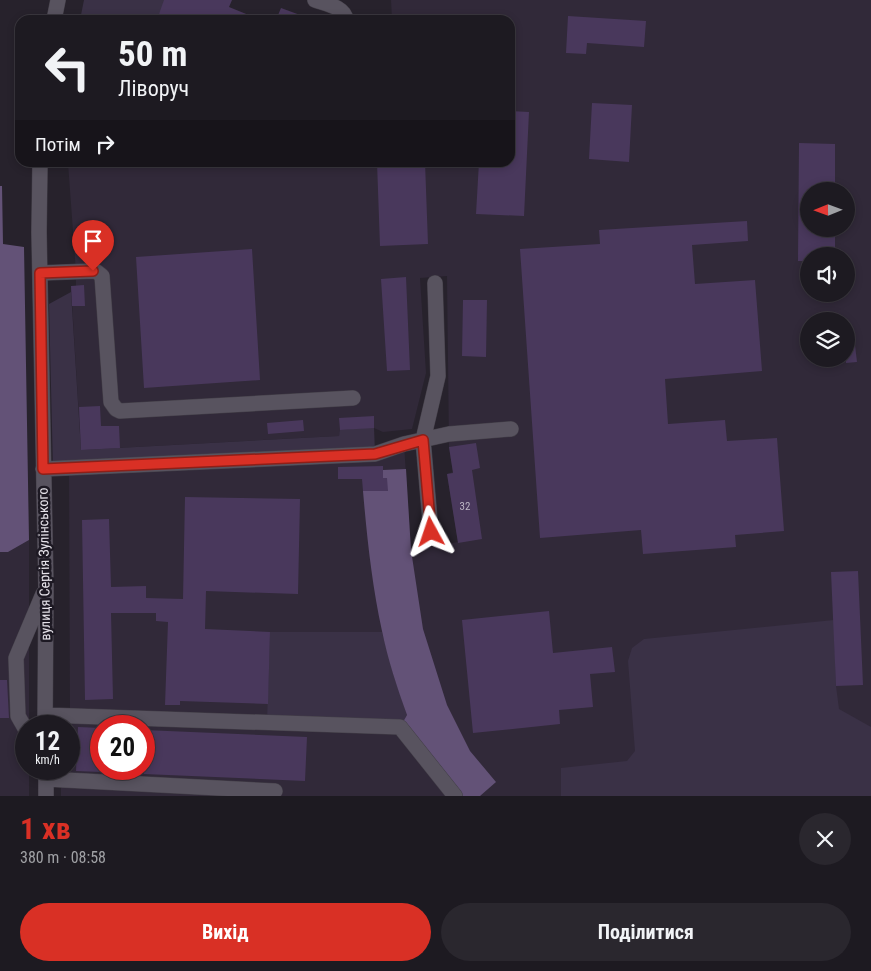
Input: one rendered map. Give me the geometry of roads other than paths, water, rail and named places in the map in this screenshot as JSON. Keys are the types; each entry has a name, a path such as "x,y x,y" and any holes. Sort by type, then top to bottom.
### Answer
{"street":[{"path":"55,15 58,0"},
{"path":"315,0 342,11 345,15"},
{"name":"вулиця Сергія Зулінського","path":"40,167 40,273 46,588 45,715"},
{"path":"40,273 93,271 102,276 111,402 120,411 353,398"},
{"path":"431,532 423,440 438,376 435,283"},
{"path":"43,469 375,454 449,434 510,429"},
{"path":"18,715 16,658 46,588"},
{"path":"80,722 400,727 454,796"},
{"path":"80,776 275,790"},
{"path":"46,780 46,796"}]}
